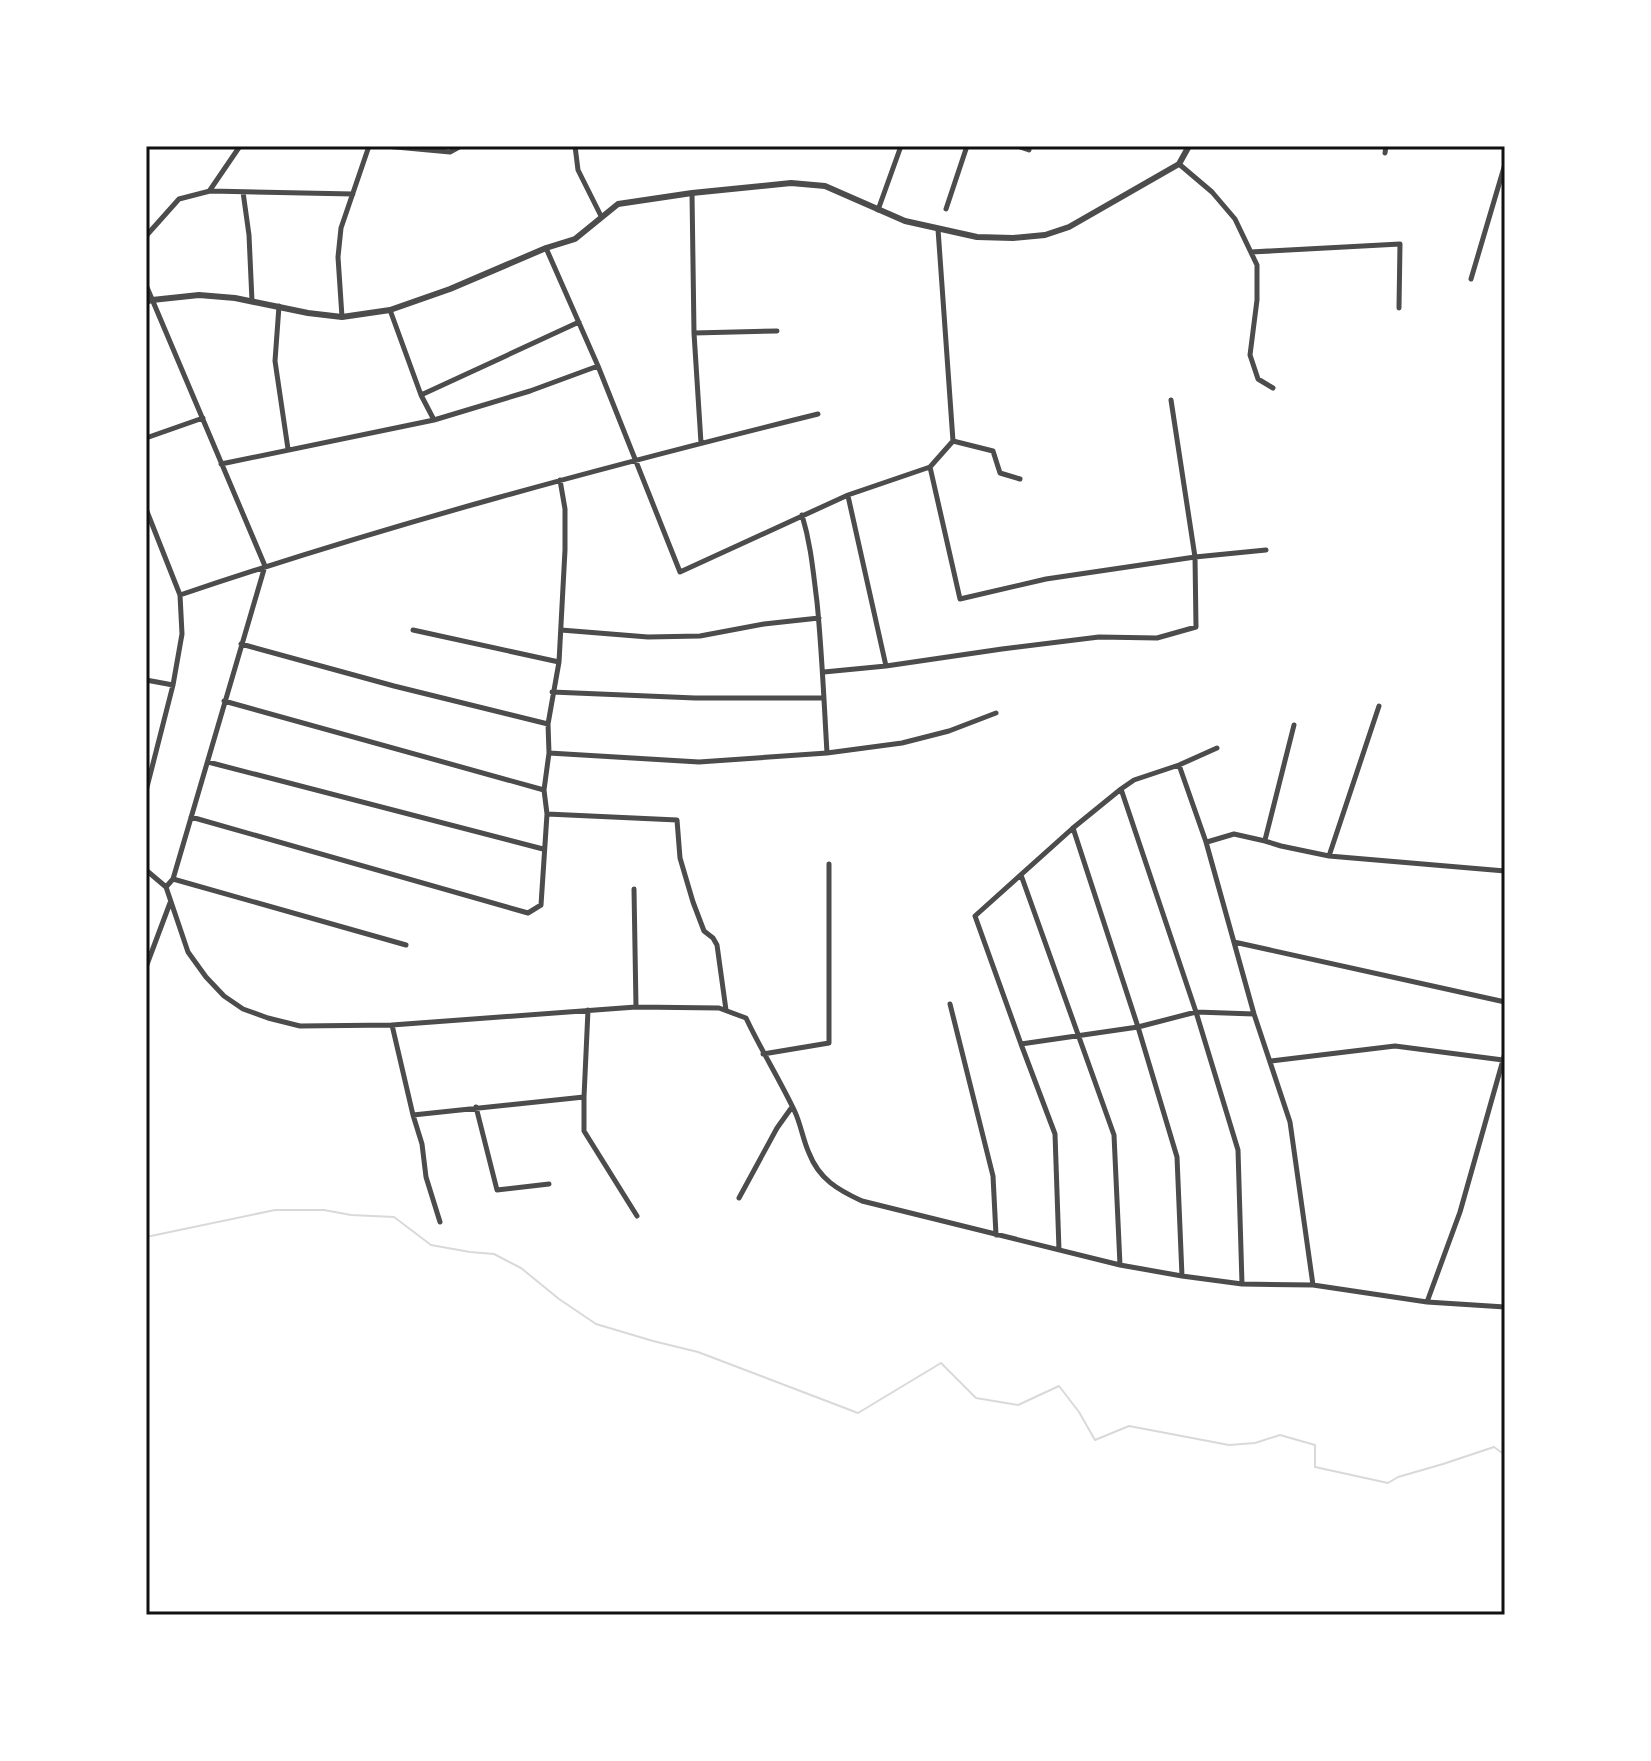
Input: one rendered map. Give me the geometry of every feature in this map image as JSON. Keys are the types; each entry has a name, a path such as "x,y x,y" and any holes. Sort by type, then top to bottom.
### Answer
{"street":[{"path":"210,191 240,146"},
{"path":"342,317 338,257 341,228 369,146"},
{"path":"385,146 450,152 461,146"},
{"path":"575,146 578,170 601,216"},
{"path":"878,210 901,146"},
{"path":"946,209 967,146"},
{"path":"1017,146 1029,150"},
{"path":"149,301 199,295 235,298 342,317 390,310 575,239 618,204 791,183 825,186 905,221 977,237 1045,235 1069,227 1179,164 1187,147"},
{"path":"1179,164 1212,192 1235,219 1257,265 1250,355 1258,379 1273,388"},
{"path":"1471,279 1505,164"},
{"path":"146,236 179,199 210,191 353,194"},
{"path":"243,192 249,235 252,301"},
{"path":"692,193 694,333 701,443"},
{"path":"546,248 598,366 680,572 848,495 930,467 953,441 938,229"},
{"path":"1251,252 1400,244 1399,308"},
{"path":"146,285 149,301 203,418 265,566 173,879 166,887"},
{"path":"279,306 275,361 288,449"},
{"path":"390,310 421,395 434,420"},
{"path":"421,395 579,322"},
{"path":"694,333 777,331"},
{"path":"221,464 434,420 530,391 598,366"},
{"path":"824,672 1099,637 1157,638 1196,627 1195,557 1171,400"},
{"path":"180,595 265,566 560,480 818,414"},
{"path":"146,438 203,418"},
{"path":"953,441 993,451 1000,473 1020,479"},
{"path":"930,467 960,599 1046,579 1266,550"},
{"path":"191,817 528,913 541,905 547,814 544,790 549,753 548,724 559,662 561,630 565,509 560,480"},
{"path":"848,495 886,666"},
{"path":"146,509 180,595 182,634 173,685 146,791"},
{"path":"802,515 810,544 819,618 827,753"},
{"path":"561,630 648,637 700,636 819,618"},
{"path":"413,630 559,662"},
{"path":"241,644 548,724"},
{"path":"146,680 173,685"},
{"path":"552,692 695,698 824,698"},
{"path":"224,701 544,790"},
{"path":"1329,856 1379,706"},
{"path":"549,753 699,762 827,753 902,743 949,731 996,713"},
{"path":"1265,841 1294,725"},
{"path":"1059,1250 1055,1134 975,916 1121,789 1134,780 1217,748"},
{"path":"208,762 543,849"},
{"path":"1179,765 1206,842 1254,1014 1290,1122 1313,1285"},
{"path":"1121,789 1196,1012 1238,1150 1242,1284"},
{"path":"547,814 677,820 680,858 693,902 704,931 717,945 726,1011"},
{"path":"1073,828 1177,1157 1182,1276"},
{"path":"1206,842 1234,834 1329,856 1505,871"},
{"path":"763,1054 829,1043 829,864"},
{"path":"146,870 166,887 188,952 206,977 224,996 243,1009 268,1018 300,1026 392,1025 636,1007 719,1008 746,1018 792,1107 810,1156 824,1177 838,1190 862,1201 1120,1265 1182,1276 1242,1284 1313,1285 1427,1302 1505,1307"},
{"path":"1021,875 1114,1135 1120,1265"},
{"path":"173,879 406,945"},
{"path":"634,889 636,1007"},
{"path":"146,967 171,902"},
{"path":"1234,942 1505,1002"},
{"path":"950,1004 993,1176 996,1235"},
{"path":"588,1010 584,1131 637,1216"},
{"path":"1021,1044 1138,1027 1196,1012 1254,1014"},
{"path":"392,1025 422,1144 426,1177 440,1222"},
{"path":"1271,1061 1395,1046 1504,1056 1460,1212 1427,1302"},
{"path":"413,1115 584,1097"},
{"path":"476,1107 497,1190 549,1184"},
{"path":"739,1198 792,1107"}],"waterway":[{"path":"146,1237 275,1210 324,1210 394,1217 431,1245 494,1254 521,1268 596,1324 698,1352 858,1413 941,1363 976,1398 1018,1405 1059,1386 1095,1440 1129,1426 1229,1445 1255,1443 1280,1435 1315,1445 1315,1467 1388,1483 1398,1477 1494,1447 1505,1455"}]}
